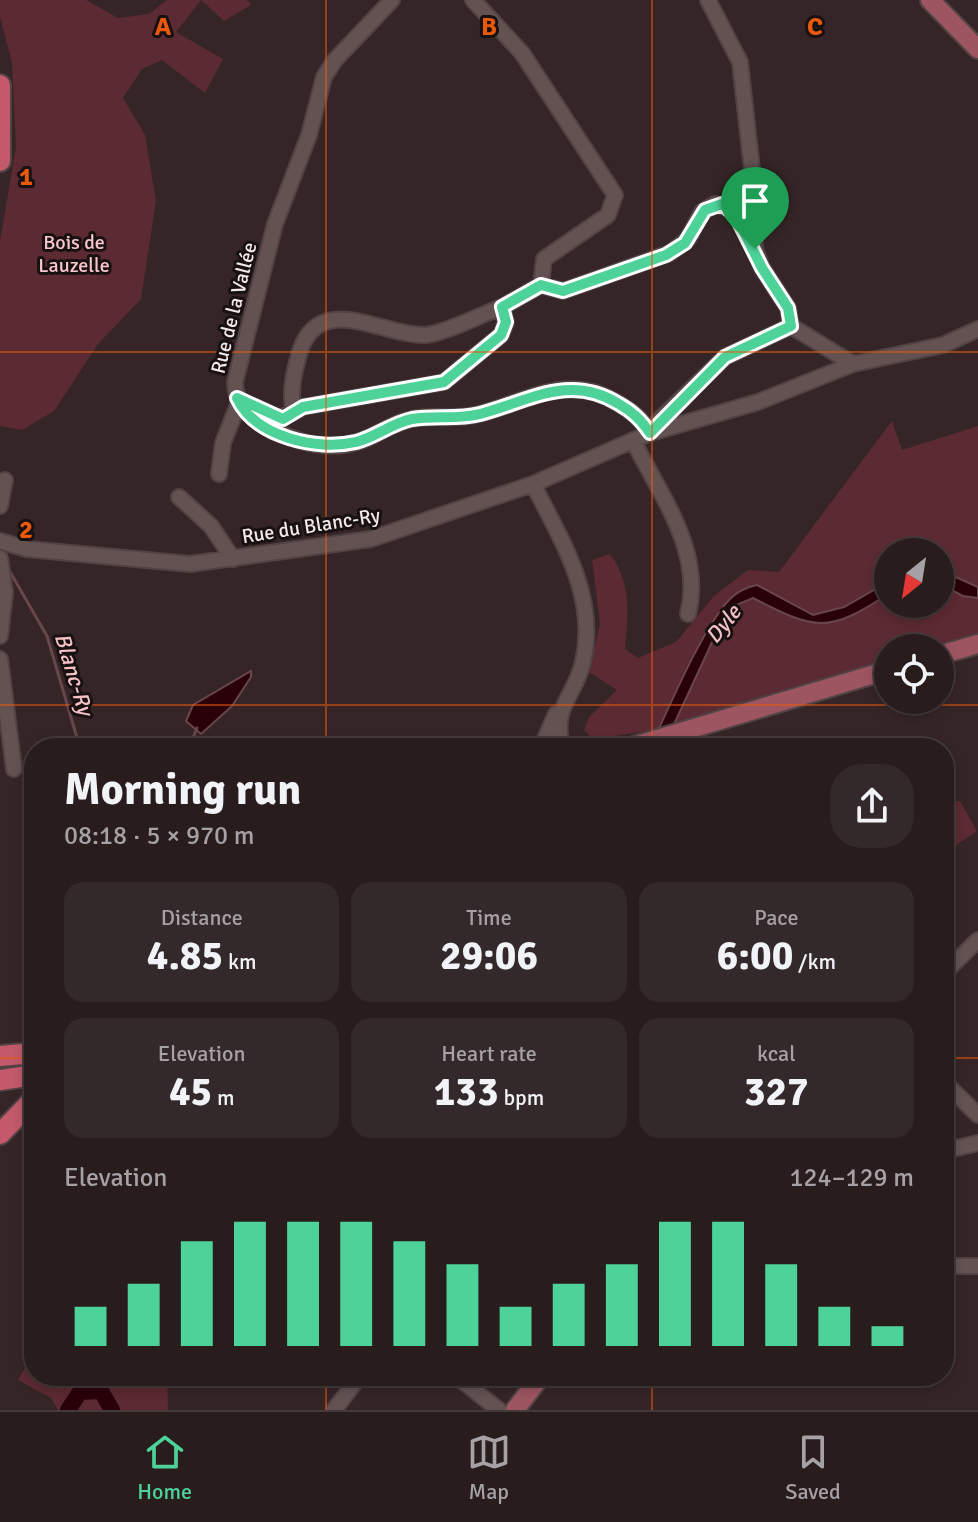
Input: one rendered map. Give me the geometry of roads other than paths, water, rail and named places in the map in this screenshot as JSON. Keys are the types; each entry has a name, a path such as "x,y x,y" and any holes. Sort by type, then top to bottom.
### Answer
{"highway":[{"path":"0,85 0,161"},
{"path":"0,1056 24,1054"},
{"path":"0,1068 24,1066"},
{"path":"0,1080 24,1076"},
{"path":"0,1090 24,1097"},
{"path":"0,1134 24,1109"}],"main road":[{"path":"930,0 978,49"},
{"path":"954,651 978,644"},
{"path":"664,738 874,674"},
{"path":"515,1410 533,1386"}],"street":[{"name":"Rue de la Vallée","path":"392,0 335,60 324,77 309,135 275,224 235,382 238,400 253,417 282,434 306,443 331,445 360,441 408,420 467,417 545,391 573,388 612,399 636,415 650,433"},
{"path":"473,0 522,53 608,180 615,199 608,215 544,259 541,285"},
{"path":"708,0 740,62 756,216 755,249"},
{"path":"294,412 290,397 298,356 305,336 321,325 352,318 427,335 502,307 541,285 563,291 666,255 683,245 702,212 715,204 732,209 762,268 788,308 791,326 853,364"},
{"path":"219,474 223,443 238,400 278,419 303,407 444,382 501,335 506,322 502,307"},
{"name":"Rue du Blanc-Ry","path":"0,636 5,593 2,551 27,549 185,564 371,539 533,484 650,433 725,357 791,326"},
{"path":"650,433 758,402 853,364 943,345 978,329"},
{"path":"633,440 686,542 690,576 688,614"},
{"path":"0,506 5,480"},
{"path":"533,484 574,566 585,602 587,627 583,662 557,726 560,738"},
{"path":"179,497 211,526 233,559"},
{"path":"0,659 14,769"},
{"path":"545,738 552,720 564,705"},
{"path":"954,963 978,940"},
{"path":"954,1092 978,1115"},
{"path":"954,1149 978,1143"},
{"path":"954,1266 978,1266"},
{"path":"334,1410 352,1386"},
{"path":"469,1386 499,1410"}],"waterway":[{"name":"Blanc-Ry","path":"9,570 47,636 77,738"},
{"path":"193,738 197,728"},
{"name":"Dyle","path":"68,1410 80,1392 101,1391 112,1410"}],"park label":[{"name":"Bois de Lauzelle","path":"74,254"}]}
